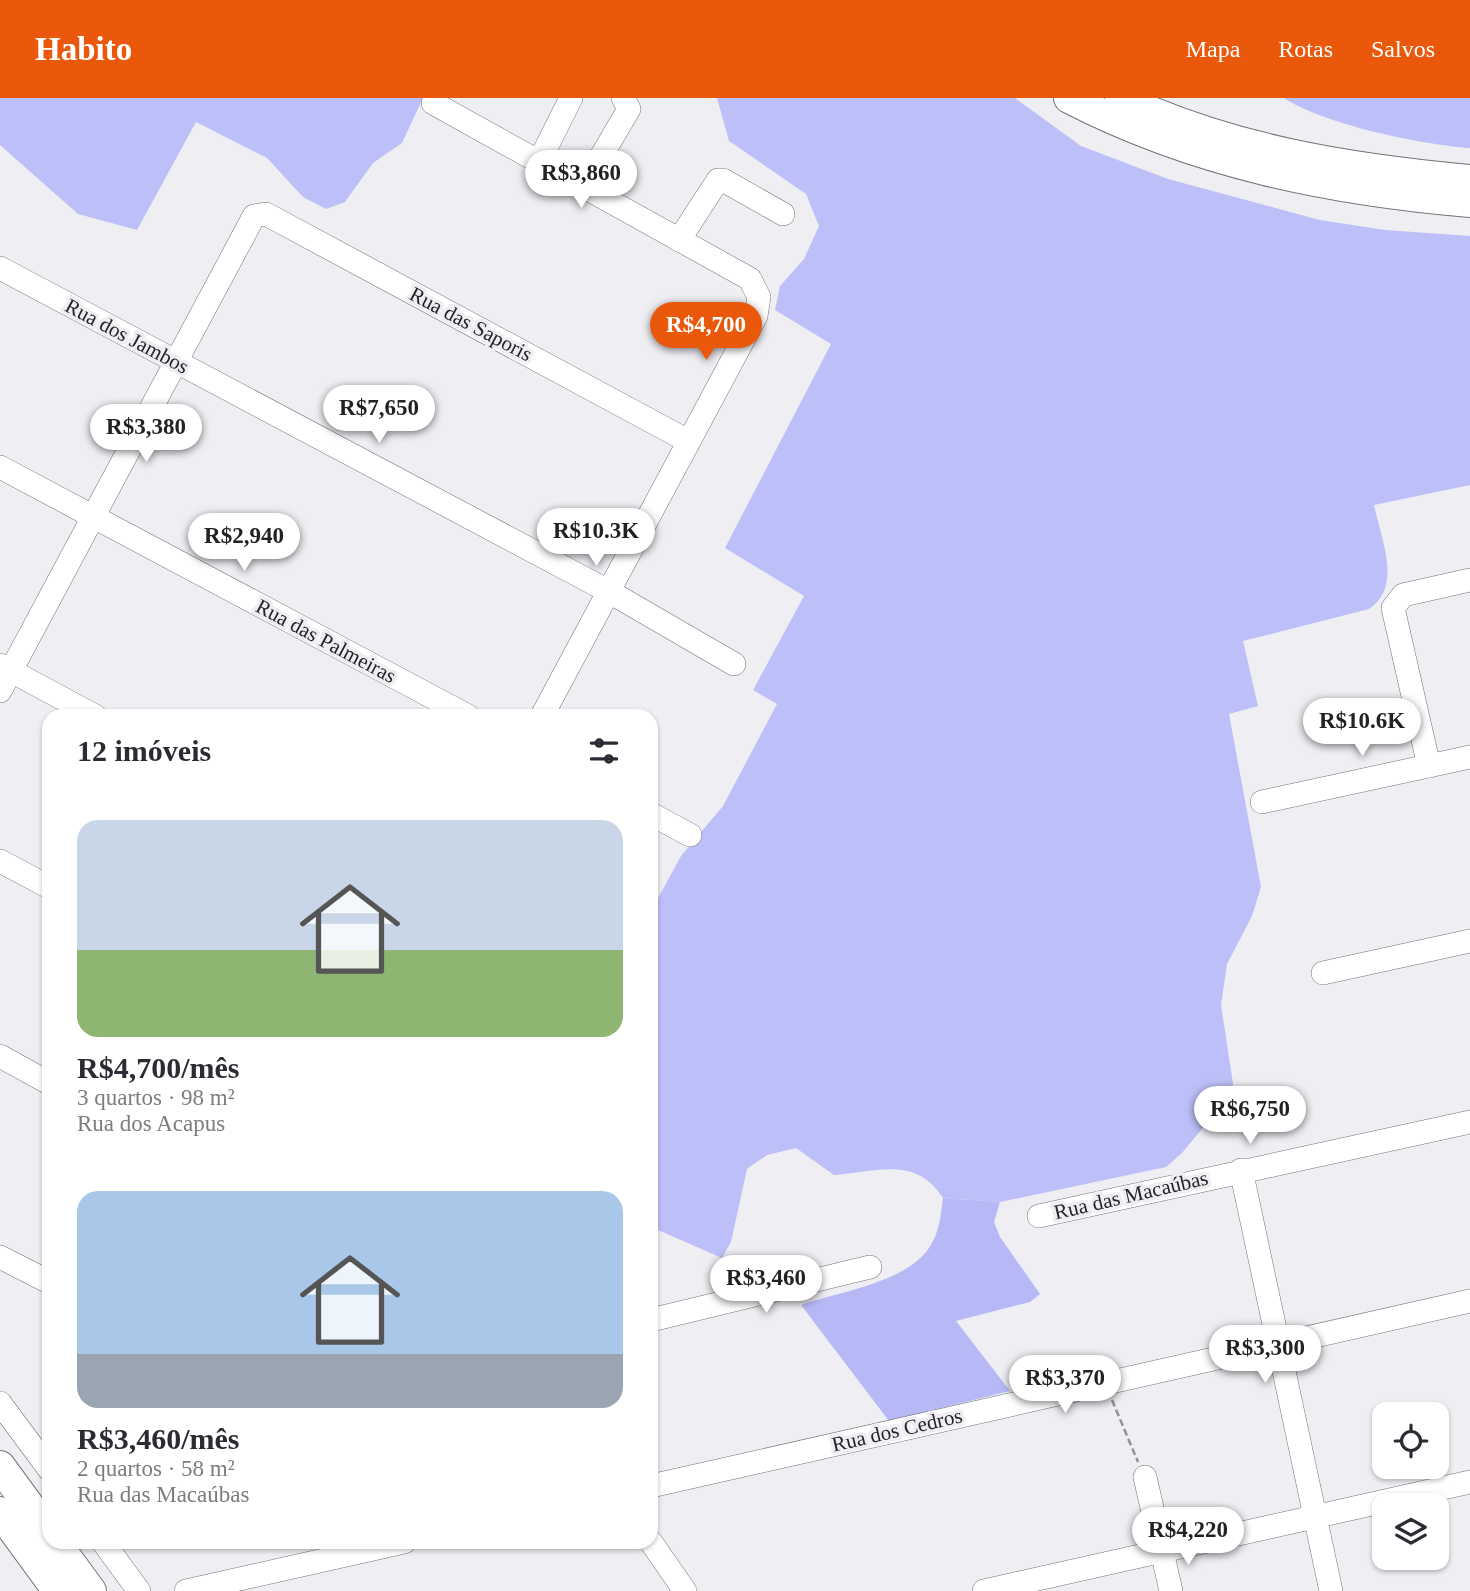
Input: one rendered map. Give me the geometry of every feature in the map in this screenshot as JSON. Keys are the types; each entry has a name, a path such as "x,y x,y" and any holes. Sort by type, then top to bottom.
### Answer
{"main road":[{"path":"1069,98 1170,144 1241,165 1316,183 1394,196 1470,202"},
{"path":"1120,98 1154,114 1215,135 1287,154 1345,166 1470,180"},
{"path":"0,1466 42,1523"},
{"path":"0,1512 58,1591"},
{"path":"60,1549 91,1591"}],"street":[{"path":"539,162 571,98"},
{"path":"602,155 629,109 623,98"},
{"path":"433,103 750,279 759,297 756,316 546,709"},
{"path":"679,240 718,180 723,180 783,214"},
{"name":"Rua das Saporis","path":"176,362 254,216 266,214 688,441"},
{"name":"Rua dos Jambos","path":"0,268 608,591 734,664"},
{"path":"79,709 4,676 93,518 176,362"},
{"name":"Rua das Palmeiras","path":"0,467 455,709"},
{"path":"1429,766 1393,615 1395,603 1403,595 1470,580"},
{"path":"1262,802 1470,757"},
{"path":"658,818 690,835"},
{"path":"0,861 42,883"},
{"path":"1323,973 1470,941"},
{"path":"0,1056 42,1079"},
{"name":"Rua das Macaúbas","path":"1039,1216 1470,1122"},
{"path":"1241,1170 1331,1591"},
{"path":"0,1257 42,1278"},
{"path":"658,1318 870,1267"},
{"name":"Rua dos Cedros","path":"658,1484 1470,1301"},
{"path":"0,1403 42,1460"},
{"path":"1145,1478 1171,1591"},
{"path":"984,1591 1470,1482"},
{"path":"108,1549 139,1591"},
{"path":"186,1591 342,1549"},
{"path":"655,1549 685,1591"}],"path":[{"path":"1105,1383 1145,1478"}],"shaded area":[{"path":"0,98 423,98 402,143 373,163 345,202 326,209 303,197 267,158 196,122 137,230 78,214 0,145"},
{"path":"717,98 1015,98 1081,146 1168,179 1320,220 1385,230 1470,236 1470,485 1374,505 1387,561 1387,575 1385,588 1369,609 1243,641 1258,706 1229,714 1261,887 1252,916 1227,964 1221,1005 1234,1090 1182,1153 1166,1167 1000,1202 943,1198 920,1176 907,1171 894,1169 834,1175 796,1148 767,1155 747,1169 731,1242 722,1258 658,1230 658,898 681,856 723,806 777,704 753,690 804,596 725,548 831,344 775,310 780,286 804,259 819,226 806,194 729,141"},
{"path":"1284,98 1470,98 1470,148 1426,143 1374,132 1323,116"},
{"path":"943,1198 1000,1202 994,1222 1000,1237 1040,1294 1030,1302 956,1321 1010,1391 889,1421 801,1305 875,1283 910,1266 923,1255 933,1241 939,1225"}]}
